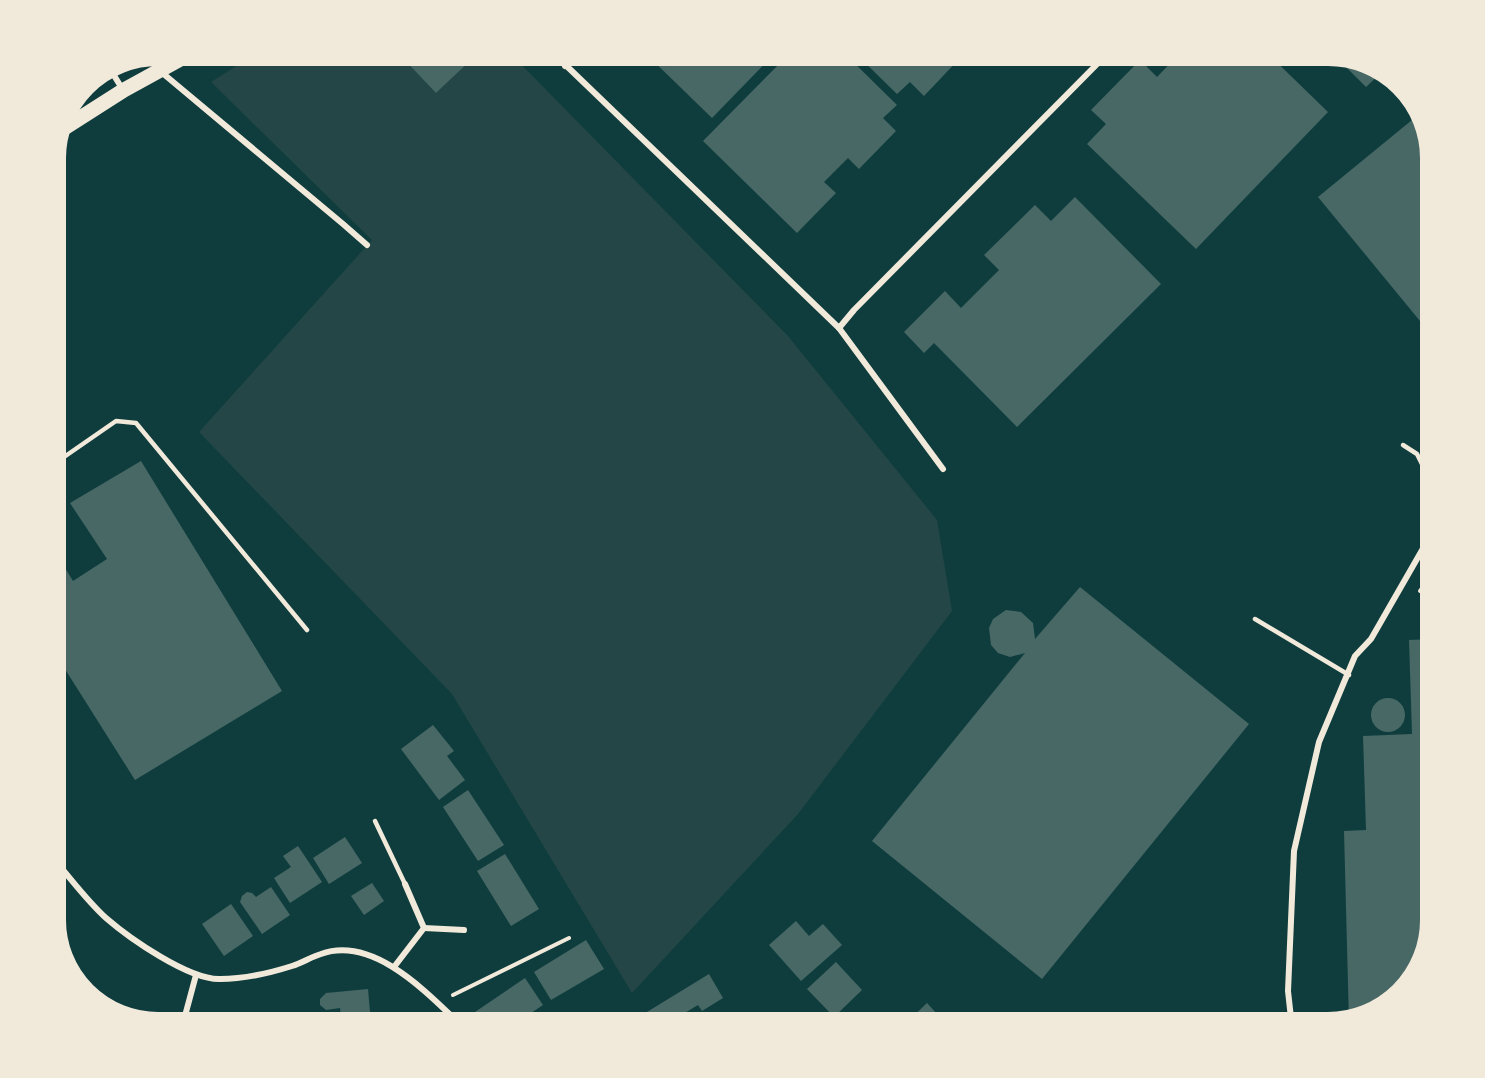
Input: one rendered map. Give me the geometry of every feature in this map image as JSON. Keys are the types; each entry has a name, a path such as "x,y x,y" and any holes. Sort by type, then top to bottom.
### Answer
{"main road":[{"path":"67,126 124,90 177,61"}],"street":[{"path":"560,61 839,328 944,469"},
{"path":"565,66 570,61"},
{"path":"839,328 854,310 1100,61"},
{"path":"160,70 344,224 367,246"},
{"path":"113,72 124,90"},
{"path":"1291,1016 1288,992 1294,851 1319,742 1349,675 1355,656 1371,639 1424,547"},
{"path":"62,868 105,917 154,952 196,975 219,980 293,966 338,949 362,952 394,967 451,1016"},
{"path":"405,884 424,928"},
{"path":"424,928 464,930"},
{"path":"394,967 424,928"},
{"path":"185,1016 196,975"}],"lane":[{"path":"62,458 116,421 136,423 306,630"},
{"path":"1403,446 1417,454 1424,468"},
{"path":"1255,619 1349,675"},
{"path":"375,821 405,884"}],"path":[{"path":"436,1003 569,938"}],"shaded area":[{"path":"244,61 406,61 436,93 470,61 518,61 788,336 937,520 952,611 798,814 632,993 452,694 199,432 372,240 211,82"}],"building":[{"path":"406,61 470,61 436,93"},
{"path":"653,61 767,61 712,118"},
{"path":"782,61 852,61 897,105 883,118 896,131 859,169 848,158 824,182 836,193 797,233 703,141"},
{"path":"863,61 957,61 924,96 910,82 897,94"},
{"path":"1139,61 1157,77 1172,61 1275,61 1328,112 1196,249 1087,144 1106,124 1091,110"},
{"path":"1341,62 1378,76 1366,87"},
{"path":"1415,118 1422,138 1424,157 1424,318 1420,321 1318,197"},
{"path":"1075,197 1161,284 1017,427 934,343 924,353 904,332 945,291 961,308 999,270 984,255 1035,205 1051,221"},
{"path":"141,461 282,691 135,780 62,664 62,563 73,581 107,559 70,503"},
{"path":"1080,587 1249,724 1042,979 872,841 1025,653 1010,657 998,653 991,645 989,628 993,619 1006,610 1021,612 1033,623 1035,639"},
{"path":"1424,639 1424,921 1422,940 1411,969 1396,989 1370,1007 1349,1014 1344,831 1366,830 1363,736 1412,734 1409,640"},
{"path":"1388,698 1400,703 1405,715 1400,727 1388,732 1376,727 1371,715 1376,703"},
{"path":"433,725 454,751 447,756 465,780 439,800 401,749"},
{"path":"468,790 504,845 478,861 443,807"},
{"path":"345,837 362,863 329,884 313,858"},
{"path":"298,846 322,882 290,903 274,878 291,867 283,856"},
{"path":"505,854 539,909 511,926 477,871"},
{"path":"372,883 384,901 364,915 351,896"},
{"path":"271,887 290,915 262,934 240,902 242,896 247,892 256,897"},
{"path":"231,904 253,936 224,956 202,924"},
{"path":"796,921 809,936 823,924 842,945 801,981 769,945"},
{"path":"586,940 604,969 551,1000 534,972"},
{"path":"836,962 862,990 833,1016 807,989"},
{"path":"74,970 92,984 89,988"},
{"path":"709,974 723,998 702,1011 698,1005 683,1014 684,1016 642,1015"},
{"path":"525,978 543,1005 526,1016 478,1016 475,1012"},
{"path":"368,989 370,1016 341,1016 340,1008 326,1010 320,1005 320,999 326,993"},
{"path":"99,991 119,1008 115,1007 96,994"},
{"path":"927,1003 939,1016 913,1016"}]}
